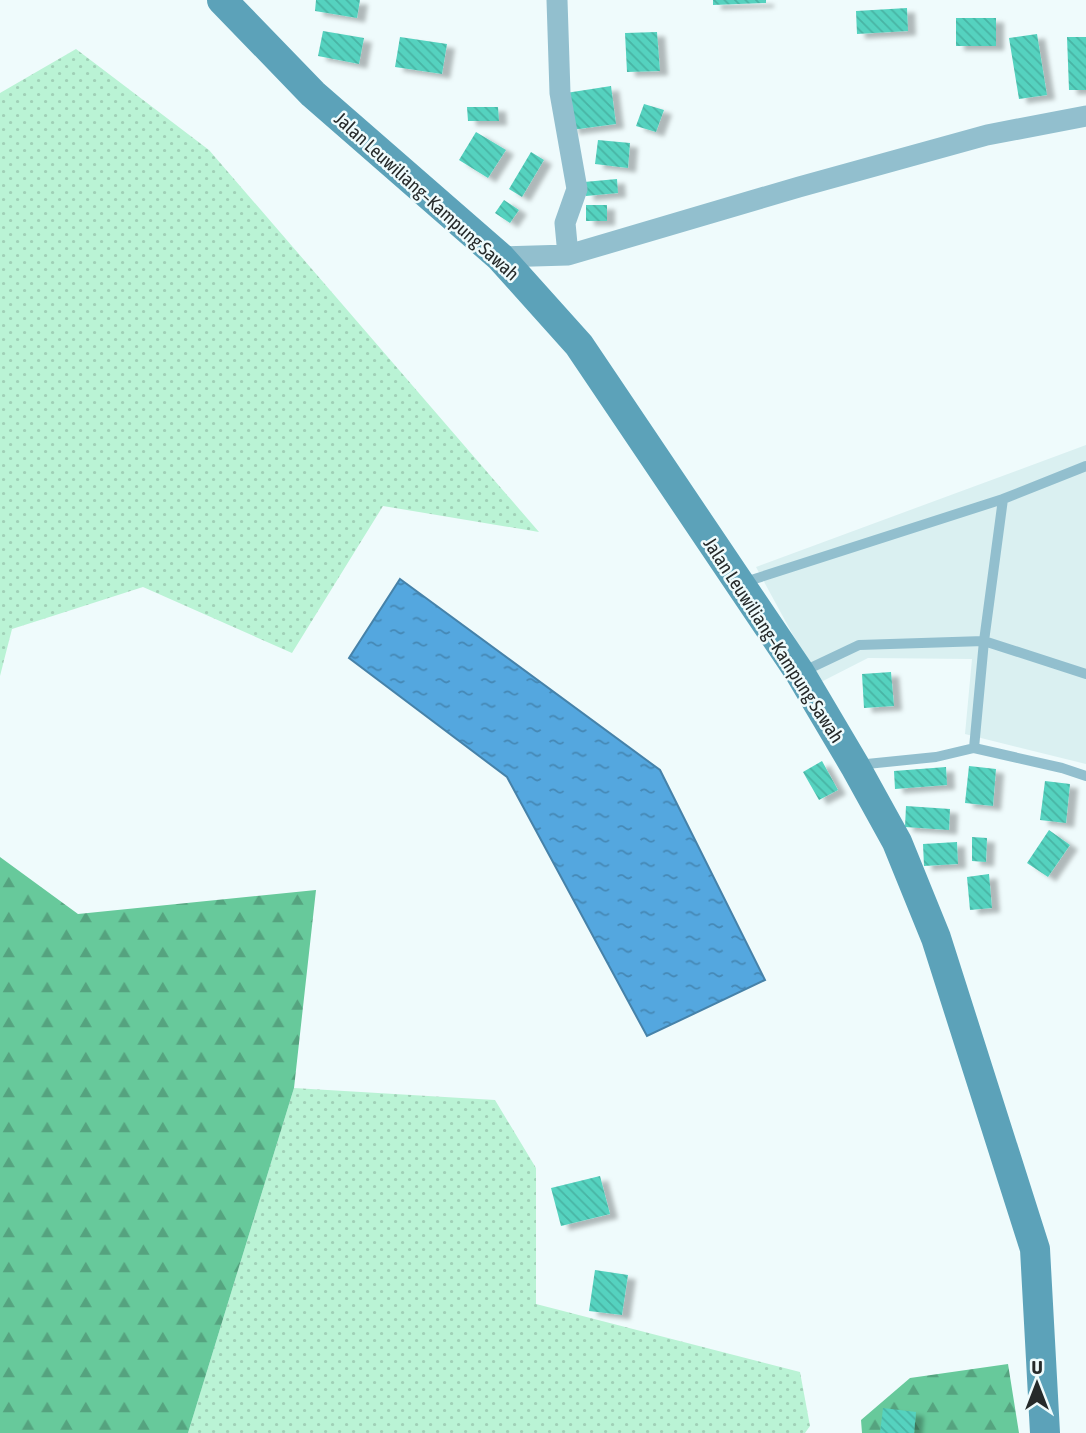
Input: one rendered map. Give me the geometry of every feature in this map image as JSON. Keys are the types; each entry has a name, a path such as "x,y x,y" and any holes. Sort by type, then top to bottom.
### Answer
{"main road":[{"name":"Jalan Leuwiliang–Kampung Sawah","path":"222,0 313,94 500,257 579,345 800,673 855,766 897,842 936,938 1035,1249 1045,1433"}],"street":[{"path":"557,0 561,93 577,189 565,223 568,255"},
{"path":"500,257 568,255 987,135 1086,116"}],"lane":[{"path":"740,584 1003,499 1086,466"},
{"path":"974,748 984,642 1003,499"},
{"path":"800,673 859,645 984,642 1086,674"},
{"path":"855,766 936,757 974,748 1086,776"}],"shaded area":[{"path":"1086,445 1086,764 965,734 972,659 868,658 819,683 756,567"}],"green space":[{"path":"76,49 209,150 539,532 383,506 292,653 143,587 12,629 0,676 0,93"},
{"path":"0,857 78,914 316,890 294,1088 188,1433 0,1433"},
{"path":"294,1088 495,1100 536,1168 536,1304 800,1372 810,1426 805,1433 188,1433"},
{"path":"1008,1364 1019,1433 862,1433 861,1420 910,1378"}],"water":[{"path":"400,579 660,770 765,980 647,1036 507,777 349,658"}],"building":[{"path":"316,0 360,0 357,18 315,11"},
{"path":"713,0 766,0 766,3 713,5"},
{"path":"907,8 908,31 857,34 856,11"},
{"path":"956,18 996,18 996,46 956,46"},
{"path":"323,31 364,38 359,64 318,56"},
{"path":"657,32 660,71 627,72 625,33"},
{"path":"1037,34 1047,95 1019,99 1009,38"},
{"path":"400,37 447,44 442,74 395,67"},
{"path":"1067,37 1086,37 1086,90 1069,90"},
{"path":"611,86 616,124 571,130 566,93"},
{"path":"644,104 664,110 656,132 636,126"},
{"path":"467,107 498,107 499,121 468,121"},
{"path":"476,132 506,150 488,178 459,160"},
{"path":"598,140 630,143 628,168 595,164"},
{"path":"531,152 544,160 522,197 509,189"},
{"path":"617,179 618,193 586,196 584,182"},
{"path":"504,200 519,210 510,223 495,213"},
{"path":"586,205 607,205 607,221 586,221"},
{"path":"891,672 894,706 864,708 862,674"},
{"path":"822,761 838,790 819,800 803,772"},
{"path":"969,766 996,769 993,806 965,803"},
{"path":"946,767 947,785 895,789 894,771"},
{"path":"1045,781 1070,784 1066,823 1040,820"},
{"path":"906,806 950,809 949,830 905,827"},
{"path":"1049,830 1070,845 1048,877 1027,863"},
{"path":"972,837 987,838 986,862 972,861"},
{"path":"957,842 958,864 924,866 923,844"},
{"path":"989,874 992,908 970,910 967,877"},
{"path":"600,1176 610,1214 561,1226 551,1188"},
{"path":"595,1270 628,1275 622,1315 589,1311"},
{"path":"883,1408 916,1412 914,1433 880,1433"}]}
